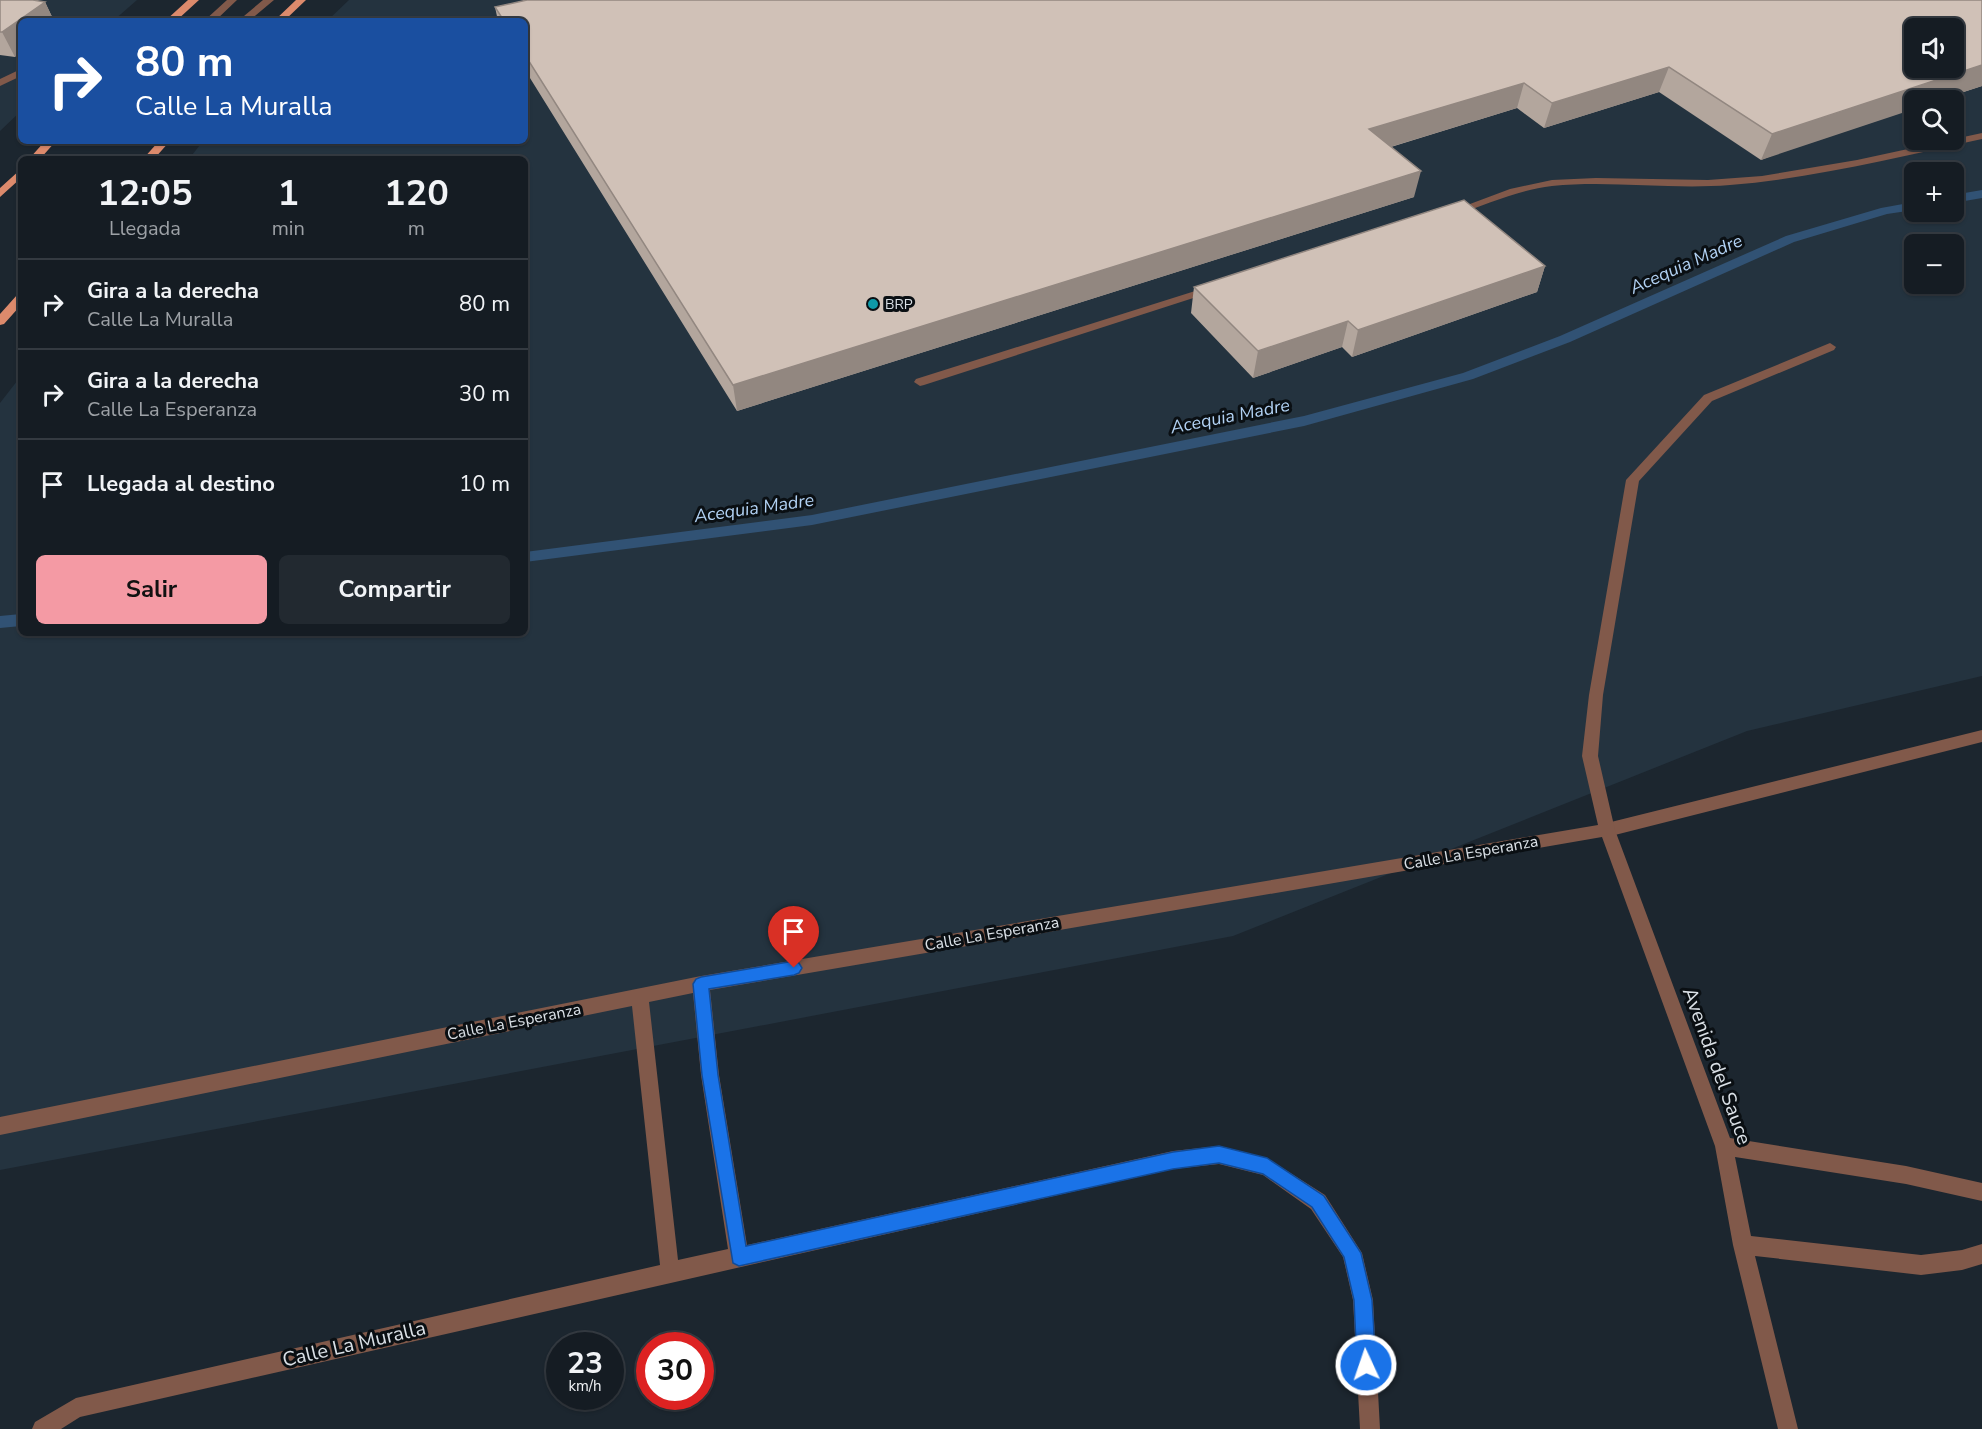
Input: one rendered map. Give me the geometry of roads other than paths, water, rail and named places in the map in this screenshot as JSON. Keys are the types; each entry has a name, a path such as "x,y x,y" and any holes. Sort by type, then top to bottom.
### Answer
{"main road":[{"path":"173,18 194,0"},
{"path":"282,18 301,0"},
{"path":"37,156 48,144"},
{"path":"151,156 162,144"},
{"path":"0,194 18,175"},
{"path":"0,321 18,301"}],"street":[{"path":"212,18 232,0"},
{"path":"247,18 269,0"},
{"path":"0,83 18,74"},
{"path":"1446,215 1545,184 1590,182 1667,185 1733,182 1881,158 1982,136"},
{"path":"920,382 1228,284"},
{"name":"Avenida del Sauce","path":"1788,1429 1743,1245 1724,1146 1607,830 1590,756 1596,695 1634,480 1708,398 1830,347"},
{"name":"Calle La Esperanza","path":"0,1126 701,984 1607,830 1982,736"},
{"path":"701,984 710,1075 739,1257"},
{"path":"640,996 670,1272"},
{"path":"1724,1146 1906,1175 1982,1192"},
{"name":"Calle La Muralla","path":"42,1429 76,1408 670,1272 1173,1161 1219,1155 1267,1167 1318,1202 1352,1253 1363,1300 1370,1429"},
{"path":"1743,1245 1921,1265 1962,1260 1982,1254"}],"waterway":[{"name":"Acequia Madre","path":"1964,197 1982,194"},
{"name":"Acequia Madre","path":"528,557 812,520 1304,421 1468,376 1565,339 1790,239 1885,211 1904,208"},
{"name":"Acequia Madre","path":"0,622 18,620"}],"place":[{"name":"BRP","path":"873,304"}]}
